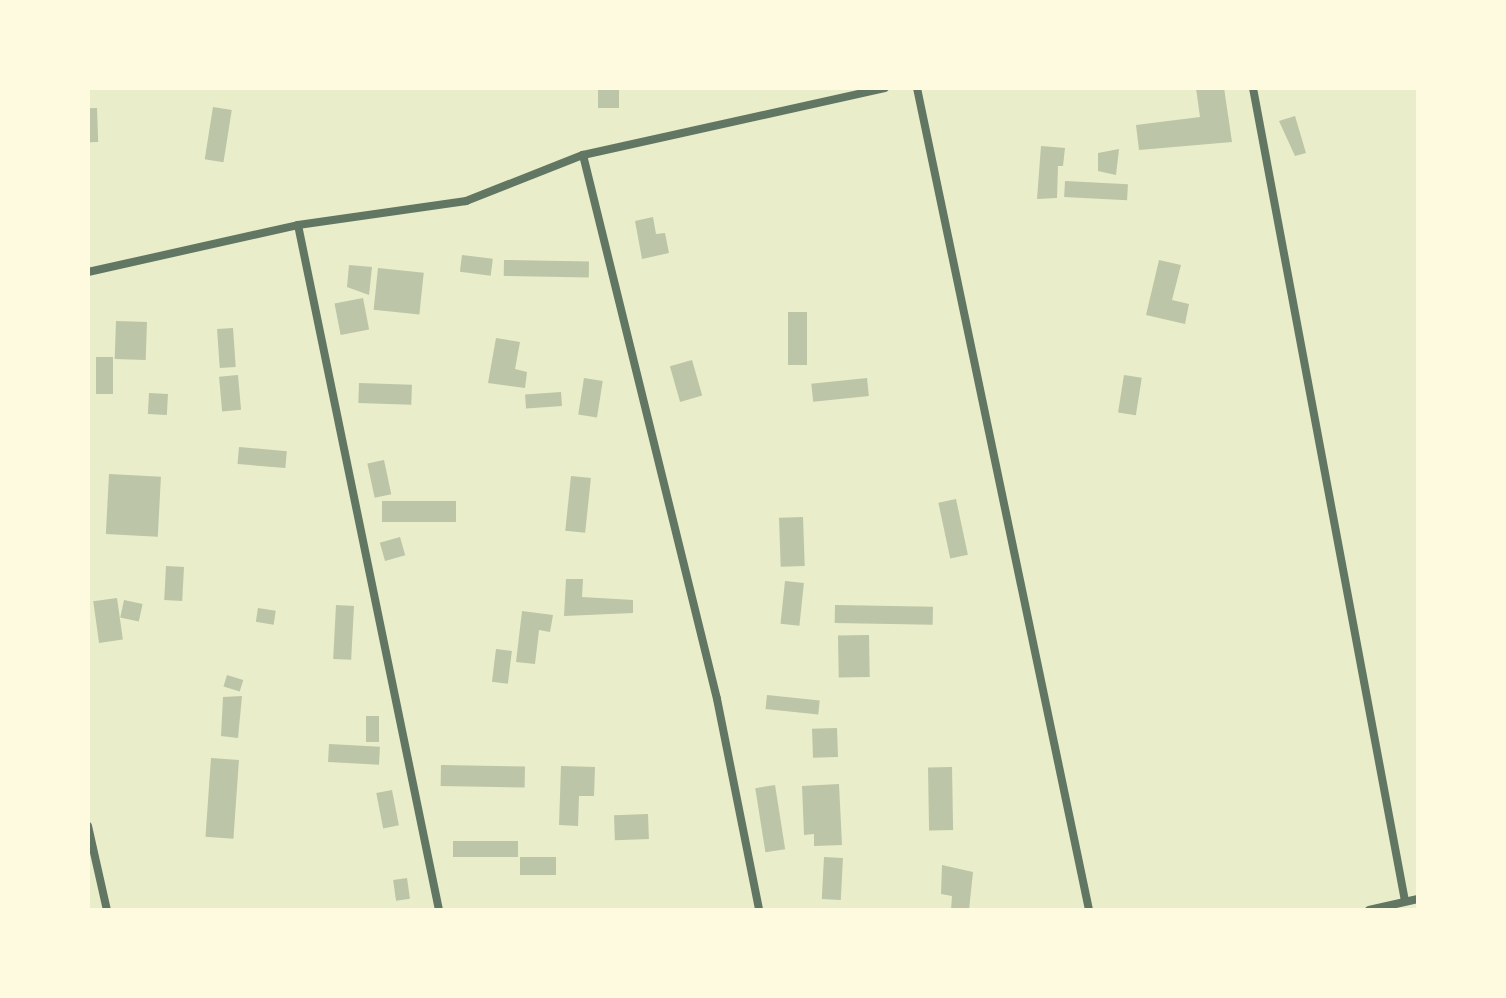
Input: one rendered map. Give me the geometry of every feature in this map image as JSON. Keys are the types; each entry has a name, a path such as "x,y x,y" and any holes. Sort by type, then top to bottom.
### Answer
{"street":[{"path":"88,272 298,225 466,201 583,155 885,88"},
{"path":"917,88 1089,910"},
{"path":"1253,88 1405,901"},
{"path":"583,155 717,699 759,910"},
{"path":"298,225 439,910"},
{"path":"88,826 107,910"},
{"path":"1369,910 1418,899"}],"building":[{"path":"598,88 619,88 619,108 598,108"},
{"path":"1196,88 1224,88 1232,142 1139,150 1136,125 1200,117"},
{"path":"213,107 232,110 223,162 205,159"},
{"path":"88,108 97,108 98,142 89,142"},
{"path":"1295,116 1306,153 1295,156 1279,121"},
{"path":"1041,146 1065,148 1063,166 1058,166 1057,198 1037,199"},
{"path":"1119,149 1116,175 1098,171 1098,153"},
{"path":"1065,181 1128,184 1127,200 1064,197"},
{"path":"653,217 656,234 665,233 669,253 642,259 635,221"},
{"path":"462,255 493,259 491,276 460,272"},
{"path":"504,260 589,261 589,277 504,276"},
{"path":"1159,260 1181,265 1172,300 1189,304 1185,324 1146,315"},
{"path":"349,265 372,267 369,295 347,287"},
{"path":"378,268 424,273 419,315 374,310"},
{"path":"363,298 369,329 341,335 335,304"},
{"path":"788,312 807,312 807,365 788,365"},
{"path":"116,321 147,322 146,360 115,359"},
{"path":"233,328 236,367 220,368 217,329"},
{"path":"496,338 520,342 515,369 527,372 525,388 488,383"},
{"path":"96,357 113,357 113,394 96,394"},
{"path":"692,360 702,396 680,402 670,366"},
{"path":"238,375 241,410 222,412 219,377"},
{"path":"1124,375 1142,378 1136,415 1118,413"},
{"path":"584,378 603,381 597,418 578,415"},
{"path":"867,378 869,396 813,402 811,384"},
{"path":"359,383 412,385 411,405 358,403"},
{"path":"561,392 562,406 526,408 525,395"},
{"path":"149,393 168,394 167,415 148,414"},
{"path":"239,447 287,451 285,468 238,464"},
{"path":"384,460 391,494 375,498 367,464"},
{"path":"109,474 161,477 158,537 106,534"},
{"path":"571,476 591,478 585,533 565,531"},
{"path":"956,499 968,555 950,558 938,503"},
{"path":"382,501 456,501 456,522 382,522"},
{"path":"803,517 805,566 781,567 779,518"},
{"path":"400,537 405,555 385,561 380,543"},
{"path":"166,566 184,567 182,601 164,600"},
{"path":"566,579 583,579 582,597 633,600 633,613 564,616"},
{"path":"785,581 804,583 799,626 781,624"},
{"path":"117,598 123,640 99,643 93,601"},
{"path":"124,600 143,604 139,622 120,618"},
{"path":"336,605 354,606 351,660 333,659"},
{"path":"835,605 933,607 933,625 835,623"},
{"path":"258,608 276,611 274,625 256,622"},
{"path":"522,611 553,615 550,632 539,630 535,664 516,662"},
{"path":"869,635 870,677 839,678 838,636"},
{"path":"496,649 512,651 508,684 492,682"},
{"path":"227,675 243,680 240,691 223,686"},
{"path":"767,695 820,701 818,714 766,709"},
{"path":"242,696 238,738 221,736 223,697"},
{"path":"366,716 379,716 379,742 366,742"},
{"path":"837,728 838,757 813,758 812,729"},
{"path":"329,744 380,747 379,765 328,762"},
{"path":"211,758 239,760 233,839 205,837"},
{"path":"441,765 525,766 525,787 441,786"},
{"path":"561,766 595,767 594,796 579,796 578,826 559,825"},
{"path":"928,767 952,767 953,830 929,830"},
{"path":"839,784 842,845 814,846 814,834 804,835 802,786"},
{"path":"775,785 785,849 765,852 755,788"},
{"path":"392,790 399,825 383,828 376,793"},
{"path":"648,814 649,839 615,840 614,815"},
{"path":"453,841 518,841 518,857 453,857"},
{"path":"520,857 556,857 556,875 520,875"},
{"path":"824,857 843,858 841,900 822,899"},
{"path":"942,865 973,872 969,910 951,910 952,896 941,894"},
{"path":"407,878 410,899 396,901 393,880"}]}
